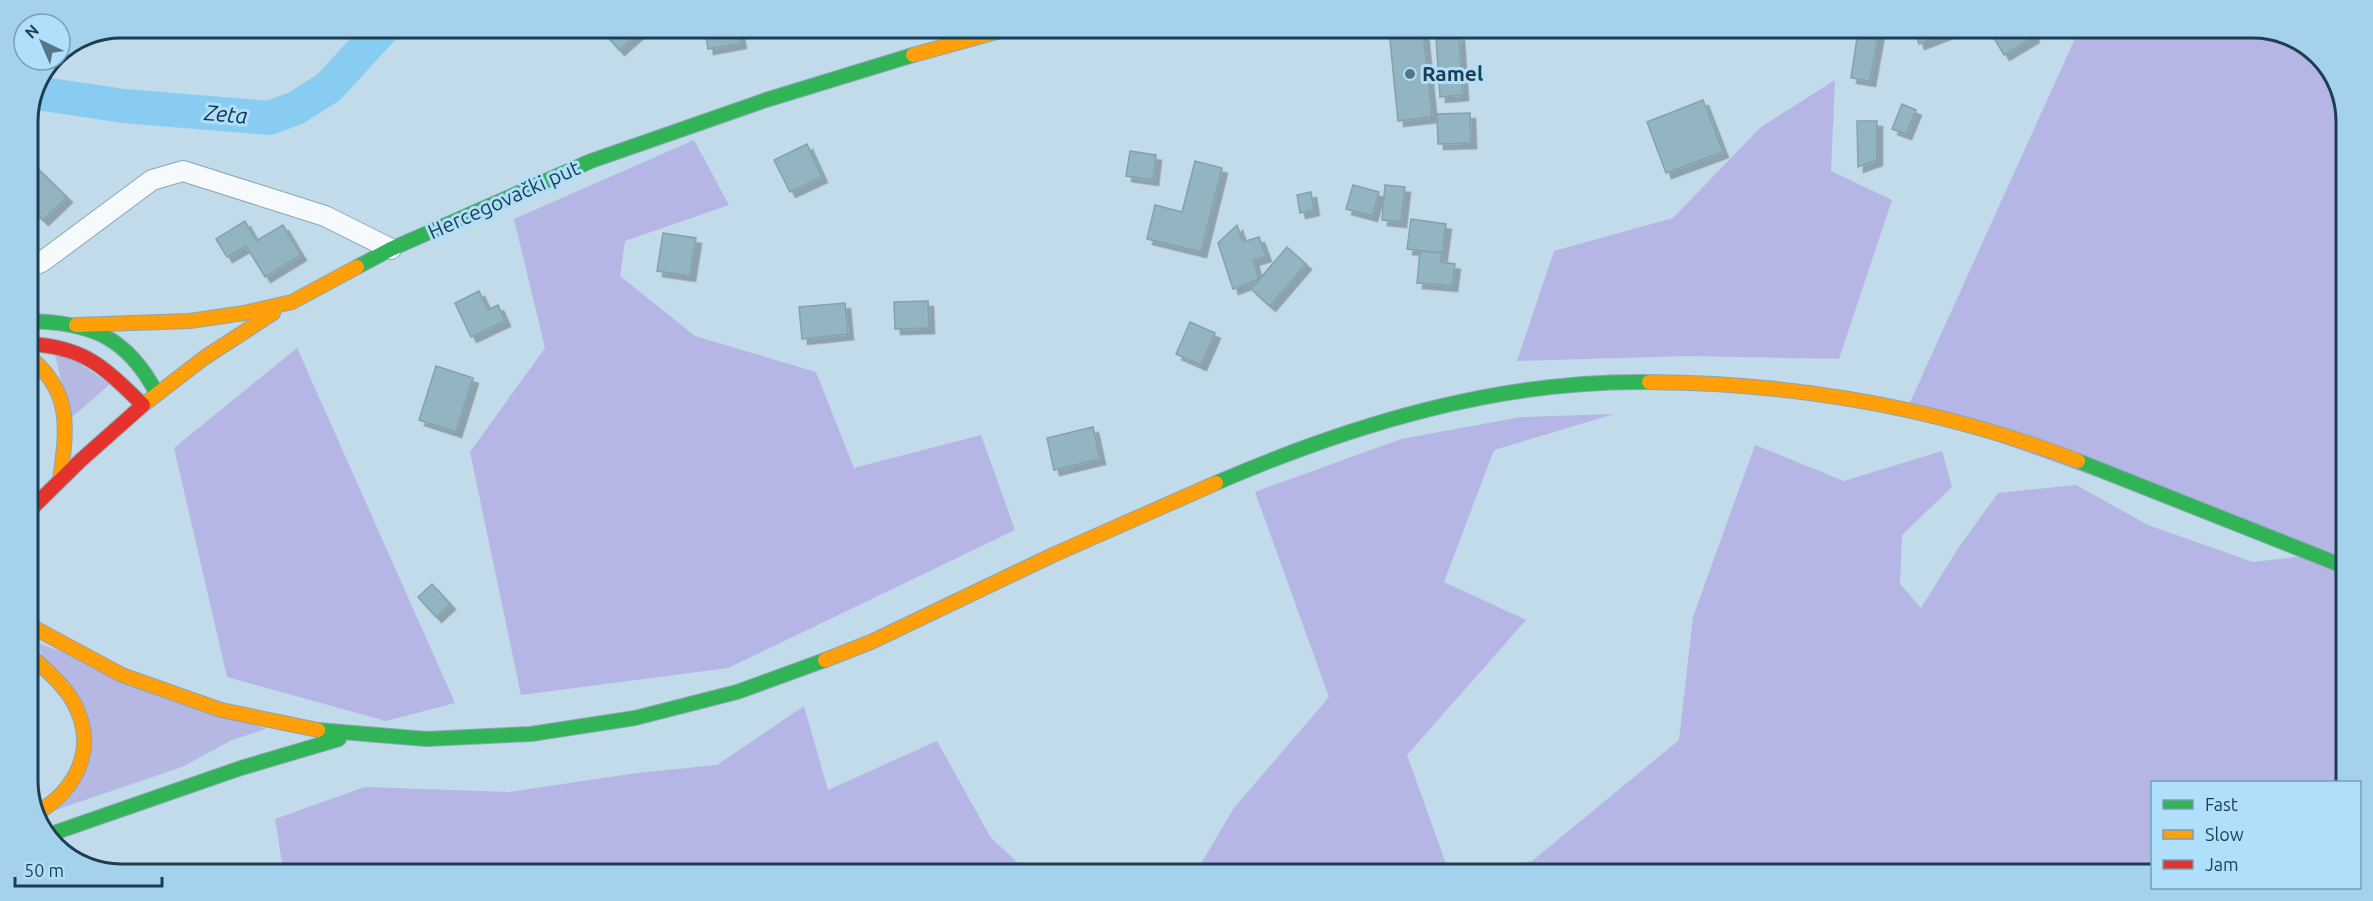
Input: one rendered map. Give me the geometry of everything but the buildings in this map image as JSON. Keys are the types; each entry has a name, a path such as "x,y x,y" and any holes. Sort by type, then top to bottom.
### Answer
{"main road":[{"name":"Hercegovački put","path":"292,302 391,249 561,174 696,123 871,66 974,38"},
{"path":"38,322 72,325 190,321 244,313 292,302"},
{"path":"38,502 157,393 204,358 292,302"},
{"path":"72,325 100,333 128,351 146,372 157,393"},
{"path":"38,344 54,345 80,353 108,373 142,405"},
{"path":"38,364 47,371 58,389 64,407 66,431 60,480"},
{"path":"38,631 122,674 190,701 273,724 350,736 429,740 539,733 620,721 725,696 791,674 849,651 1093,536 1297,448 1379,421 1444,405 1521,391 1582,385 1668,382 1748,386 1837,396 1930,414 2002,434 2067,457 2336,563"},
{"path":"38,664 70,697 80,717 84,734 82,759 75,779 56,801 43,809"},
{"path":"56,832 241,768 350,736"}],"street":[{"path":"38,264 152,180 183,171 325,216 391,249"}],"shaded area":[{"path":"2075,38 2264,38 2299,51 2324,79 2331,94 2335,115 2336,781 2151,781 2151,863 1523,863 1532,861 1679,740 1693,617 1755,445 1844,481 1942,451 1952,487 1902,535 1900,584 1921,608 1959,547 1998,493 2076,485 2148,525 2253,562 2313,555 1907,409"},
{"path":"1835,80 1831,171 1892,200 1839,359 1688,356 1517,361 1554,251 1673,218 1761,127"},
{"path":"694,140 729,205 625,241 620,276 695,336 816,372 854,468 981,435 1015,530 728,668 521,695 470,452 545,348 514,219"},
{"path":"53,346 110,384 70,419"},
{"path":"297,348 455,703 386,721 227,677 174,448"},
{"path":"1614,414 1494,450 1444,582 1526,620 1407,755 1446,863 1201,863 1234,808 1329,697 1255,492 1401,439 1521,417"},
{"path":"38,643 266,729 232,740 182,767 45,814 43,809 87,749"},
{"path":"804,706 828,790 937,741 991,838 1018,863 282,863 275,819 365,787 509,792 637,773 717,765"}],"waterway":[{"name":"Zeta","path":"42,94 124,106 269,118 296,108 329,87 374,38"}],"traffic: fast":[{"path":"357,267 391,249 591,161 766,100 913,55"},
{"path":"38,322 70,325 104,336 133,358 157,394"},
{"path":"1216,483 1320,442 1427,410 1537,389 1593,383 1649,382"},
{"path":"2078,461 2336,563"},
{"path":"318,730 426,739 531,734 635,718 737,692 825,660"},
{"path":"56,832 241,768 339,739"}],"traffic: slow":[{"path":"913,55 974,38"},
{"path":"76,325 190,321 244,313 292,302 357,267"},
{"path":"143,405 204,358 273,313"},
{"path":"38,365 53,382 60,397 63,412 65,427 60,480"},
{"path":"1649,382 1759,387 1867,402 1973,426 2078,461"},
{"path":"825,660 871,642 1053,555 1216,483"},
{"path":"38,630 122,675 221,710 318,730"},
{"path":"38,662 59,682 74,703 84,736 80,766 73,780 43,809"}],"traffic: jam":[{"path":"38,345 64,349 92,361 143,405 38,502"}],"place":[{"name":"Ramel","path":"1410,74"}]}
